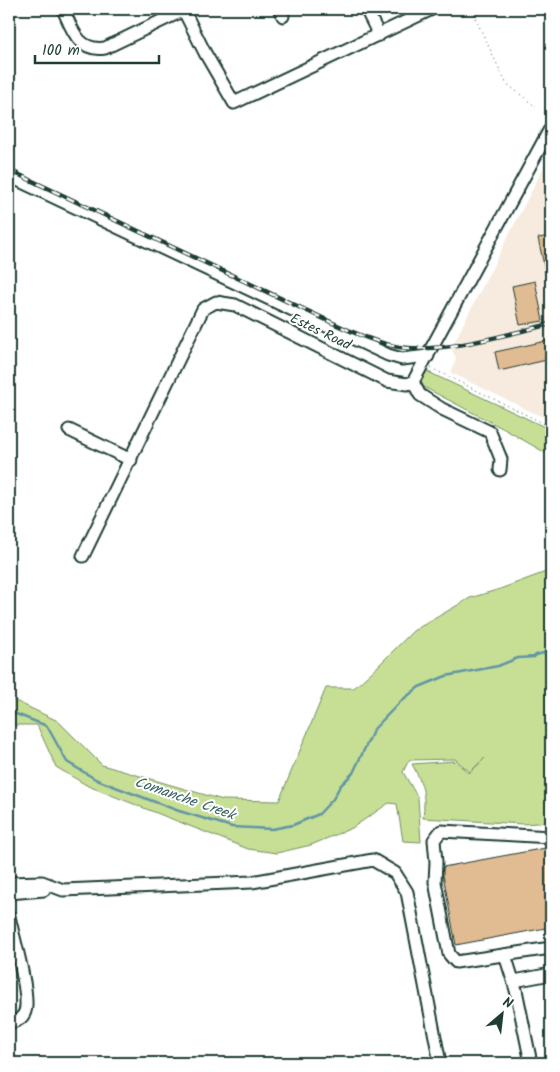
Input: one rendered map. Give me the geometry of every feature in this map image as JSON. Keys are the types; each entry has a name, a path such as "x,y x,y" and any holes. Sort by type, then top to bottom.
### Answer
{"street":[{"path":"63,9 78,39 89,48 96,49 105,48 183,9 205,53 234,103 432,9"},
{"path":"366,9 379,35"},
{"path":"500,470 500,459 490,432 442,409 420,395 414,382 551,127"},
{"path":"9,176 388,355 402,360 426,360"},
{"name":"Estes Road","path":"83,556 203,309 216,302 234,305 387,381 407,384 414,382"},
{"path":"69,430 130,460"},
{"path":"551,837 441,831 434,840 435,882 448,954 456,962 551,948"},
{"path":"11,892 42,882 63,890 252,882 373,860 395,872 407,892 440,1063"},
{"path":"9,916 25,990 26,1006 24,1014 19,1020 9,1022"},
{"path":"505,955 514,981 531,1063"},
{"path":"514,981 551,974"}],"path":[{"path":"471,9 506,83 536,107"},
{"path":"426,360 551,428"}],"shaded area":[{"path":"551,153 551,421 451,373 456,358 451,348"}],"green space":[{"path":"424,370 551,430 551,456 418,384"},
{"path":"551,570 551,822 523,824 423,818 423,790 412,764 455,761 469,773 485,758 470,772 455,759 409,760 403,772 418,798 421,842 403,841 397,804 389,803 352,828 311,845 277,853 248,849 88,786 56,767 37,725 9,725 9,698 58,721 102,765 223,800 279,801 326,688 354,688 413,631 470,598"}],"building":[{"path":"550,236 551,284 548,284 538,238"},
{"path":"535,281 543,321 520,325 512,286"},
{"path":"551,340 551,359 499,371 495,352"},
{"path":"551,847 551,927 456,945 443,867"}],"waterway":[{"name":"Comanche Creek","path":"9,714 16,714 47,726 67,762 97,780 179,811 232,827 272,829 293,825 319,814 333,799 340,786 353,773 374,729 401,701 419,687 446,676 498,666 518,658 534,657 551,651"}],"railway":[{"path":"9,170 337,325 383,343 399,347 435,348 495,338 551,324"}]}
